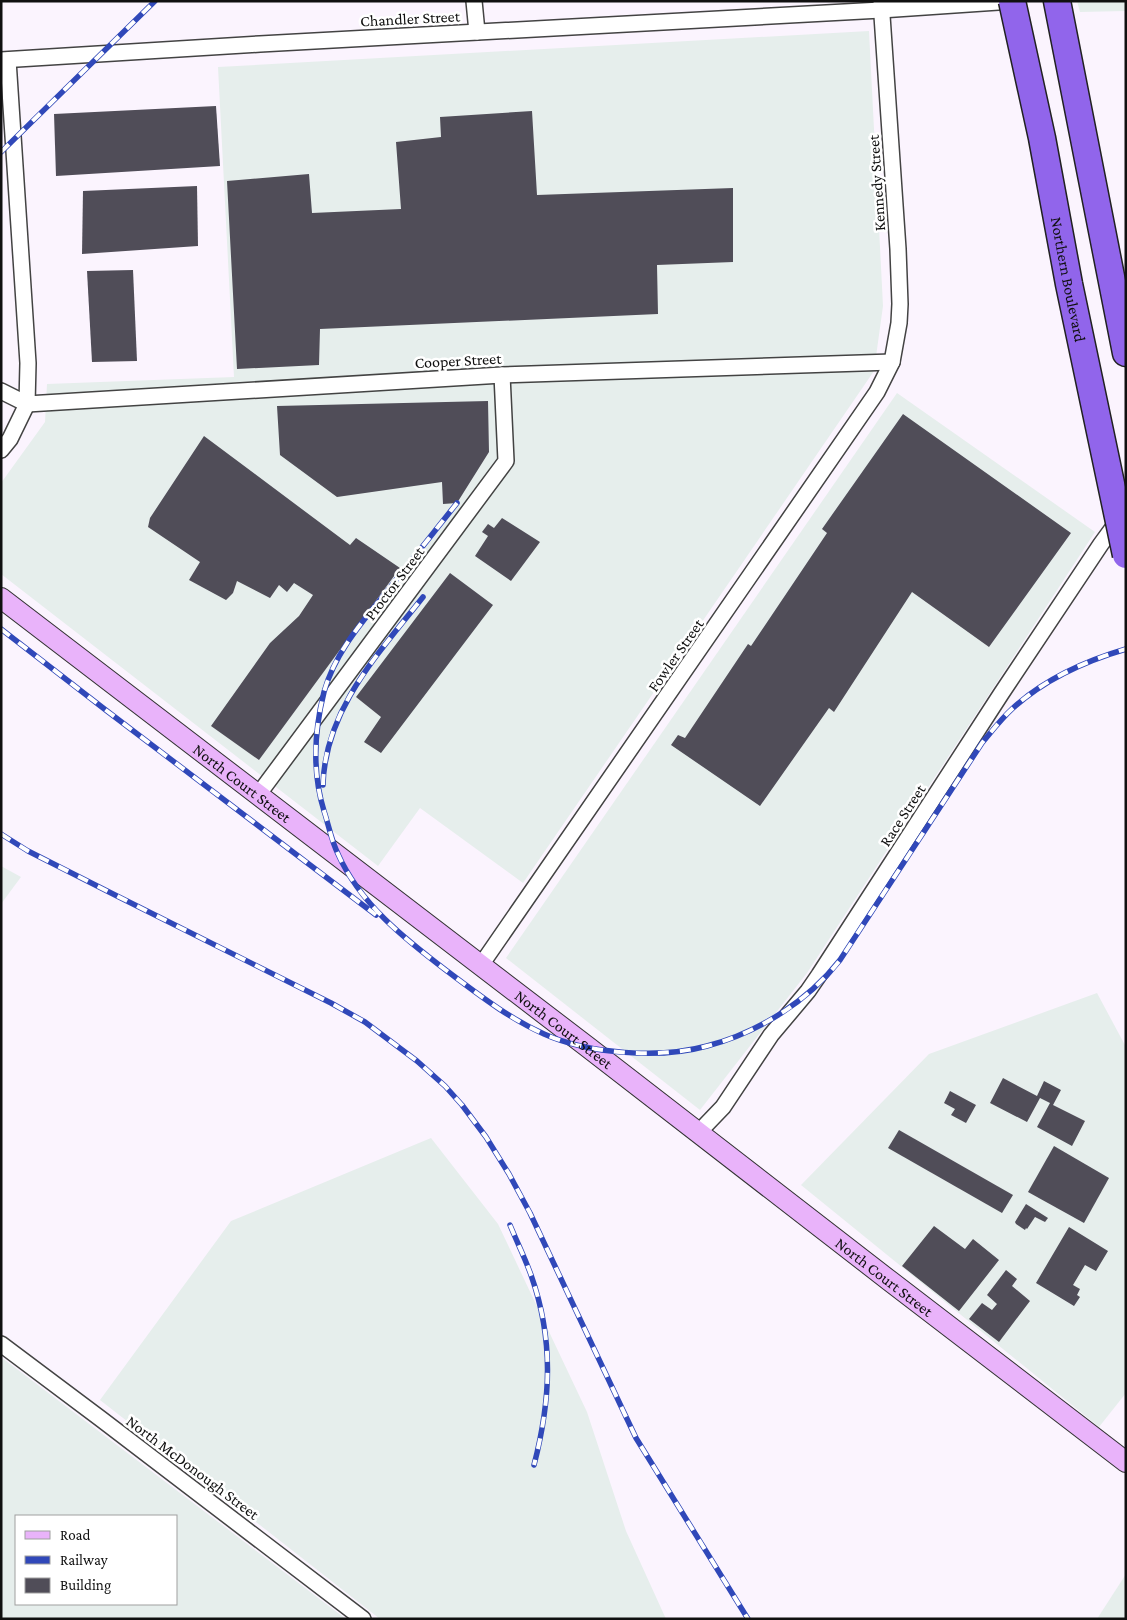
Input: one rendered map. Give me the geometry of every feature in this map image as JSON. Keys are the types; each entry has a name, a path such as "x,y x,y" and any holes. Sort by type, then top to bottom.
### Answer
{"highway":[{"name":"Northern Boulevard","path":"1012,1 1042,138 1069,284 1126,555"},
{"path":"1057,1 1126,352"}],"main road":[{"name":"North Court Street","path":"1,598 699,1132 1126,1462"}],"street":[{"path":"474,1 477,32"},
{"name":"Chandler Street","path":"5,60 881,6 1012,1"},
{"name":"Kennedy Street","path":"881,6 898,249 900,304 899,323 892,362"},
{"path":"1,450 10,439 27,404 28,362 5,60"},
{"name":"Cooper Street","path":"27,404 502,375 892,362"},
{"name":"Fowler Street","path":"481,965 877,392 892,362"},
{"name":"Proctor Street","path":"258,795 506,461 502,375"},
{"path":"1,391 27,404"},
{"name":"Race Street","path":"699,1132 723,1107 771,1035 813,983 1001,694 1126,509"},
{"name":"North McDonough Street","path":"1,1344 363,1619"}],"shaded area":[{"path":"1077,1 1126,1 1126,11 1080,12"},
{"path":"869,31 883,306 874,371 523,883 420,808 378,866 1,574 1,483 45,422 47,384 234,377 218,67"},
{"path":"897,393 1095,532 807,973 700,1110 506,958"},
{"path":"1,866 21,877 1,904"},
{"path":"1097,993 1126,1047 1126,1393 1099,1427 801,1185 929,1054"},
{"path":"431,1138 498,1224 587,1412 626,1531 666,1619 380,1619 100,1400 231,1221"},
{"path":"1,1357 346,1619 1,1619"},
{"path":"1126,1574 1126,1619 1097,1619"}],"building":[{"path":"216,106 220,166 56,176 54,114"},
{"path":"532,111 537,195 733,188 733,262 657,265 658,314 320,329 319,365 237,369 227,181 309,174 312,213 401,209 396,142 441,137 440,117"},
{"path":"197,186 198,246 82,254 83,191"},
{"path":"133,270 137,361 92,362 87,271"},
{"path":"488,401 489,452 457,503 443,504 442,482 337,497 280,455 277,406"},
{"path":"903,414 1071,533 989,647 912,592 834,712 829,708 760,806 671,745 678,735 685,738 748,644 751,646 827,533 822,529"},
{"path":"204,436 350,545 356,538 400,568 259,760 211,726 270,643 299,616 313,595 294,583 287,592 279,585 270,598 237,581 233,593 226,600 189,580 200,562 148,527 150,518"},
{"path":"502,518 540,542 511,581 475,556 488,536 482,532 488,524 494,528"},
{"path":"450,573 493,605 381,753 364,742 381,717 356,697"},
{"path":"1003,1078 1037,1096 1044,1081 1061,1090 1053,1105 1085,1121 1072,1146 1037,1127 1050,1103 1040,1098 1027,1122 990,1103"},
{"path":"950,1091 976,1105 966,1123 951,1115 955,1109 944,1103"},
{"path":"899,1130 1013,1195 1002,1213 888,1148"},
{"path":"1054,1146 1109,1178 1084,1223 1028,1192"},
{"path":"1026,1204 1048,1218 1045,1222 1035,1217 1025,1230 1016,1224 1015,1222"},
{"path":"934,1226 965,1249 973,1239 999,1260 959,1311 902,1266"},
{"path":"1069,1227 1108,1251 1096,1271 1085,1265 1073,1285 1080,1289 1077,1295 1080,1297 1074,1306 1036,1283"},
{"path":"1006,1270 1017,1279 1012,1286 1030,1301 999,1342 969,1319 982,1303 992,1310 997,1304 987,1295"}],"railway":[{"path":"1,152 155,1"},
{"path":"457,503 360,625 342,650 335,664 324,692 316,737 316,767 320,796 334,843 347,872 358,889 385,919 431,959 506,1013 544,1034 582,1046 603,1050 647,1053 688,1050 707,1046 745,1033 781,1014 813,989 840,960 982,743 1004,716 1038,688 1066,672 1126,649"},
{"path":"323,785 326,757 333,731 344,707 373,661 423,597"},
{"path":"1,629 376,915"},
{"path":"1,834 28,851 331,1003 365,1022 417,1061 445,1086 486,1137 509,1174 530,1213 636,1438 748,1619"},
{"path":"510,1225 529,1269 544,1323 547,1346 547,1393 540,1441 534,1465"}]}
